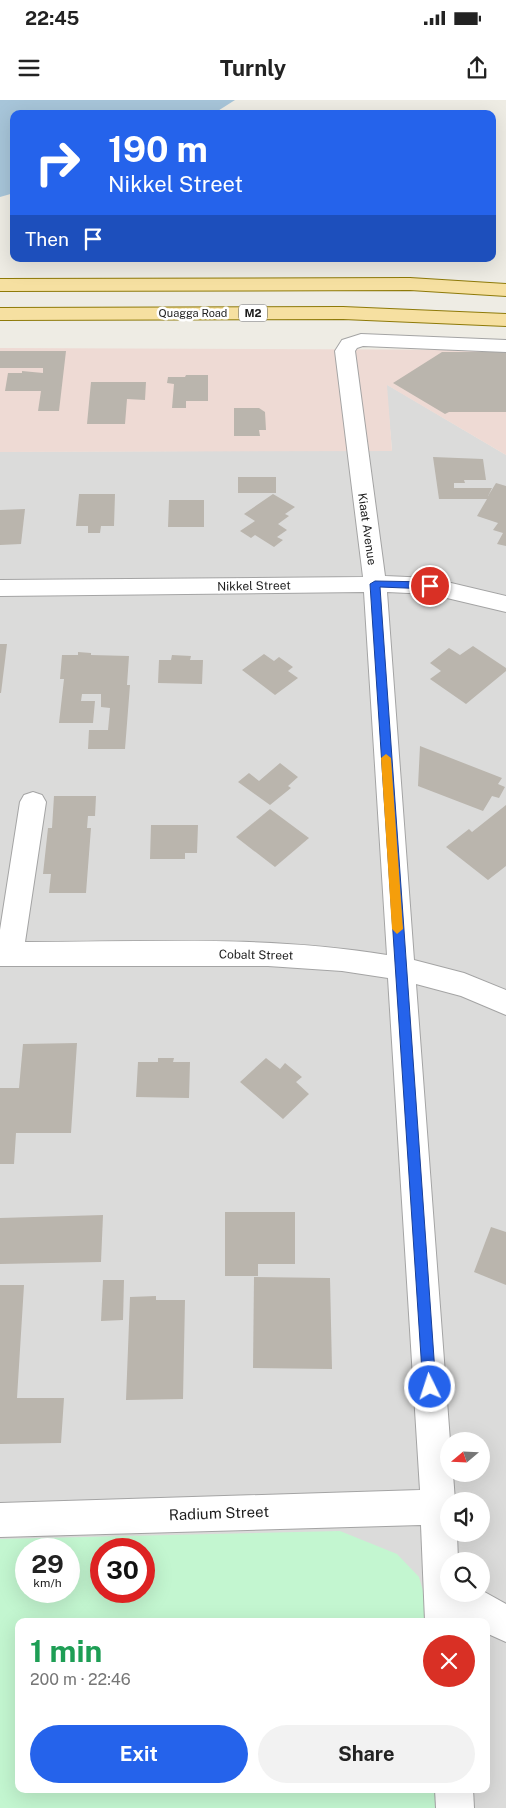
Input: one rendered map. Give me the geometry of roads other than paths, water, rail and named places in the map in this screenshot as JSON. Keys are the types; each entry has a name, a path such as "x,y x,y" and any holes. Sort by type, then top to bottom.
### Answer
{"main road":[{"path":"0,285 410,284 506,290"},
{"name":"Quagga Road","path":"0,314 343,313 506,320"}],"street":[{"name":"Kiaat Avenue","path":"443,1552 400,969 375,584 345,361 346,347 356,341 506,346"},
{"name":"Nikkel Street","path":"0,588 375,584 430,586 506,604"},
{"path":"5,954 33,802"},
{"name":"Cobalt Street","path":"5,954 268,954 308,956 400,969 464,986 506,1003"},
{"name":"Radium Street","path":"0,1520 438,1506"},
{"name":"Kiaat Avenue","path":"443,1618 446,1602"},
{"path":"467,1602 506,1624"},
{"path":"454,1793 455,1808"}],"water":[{"path":"0,100 235,100 219,110 10,110 10,194 0,197"}]}
